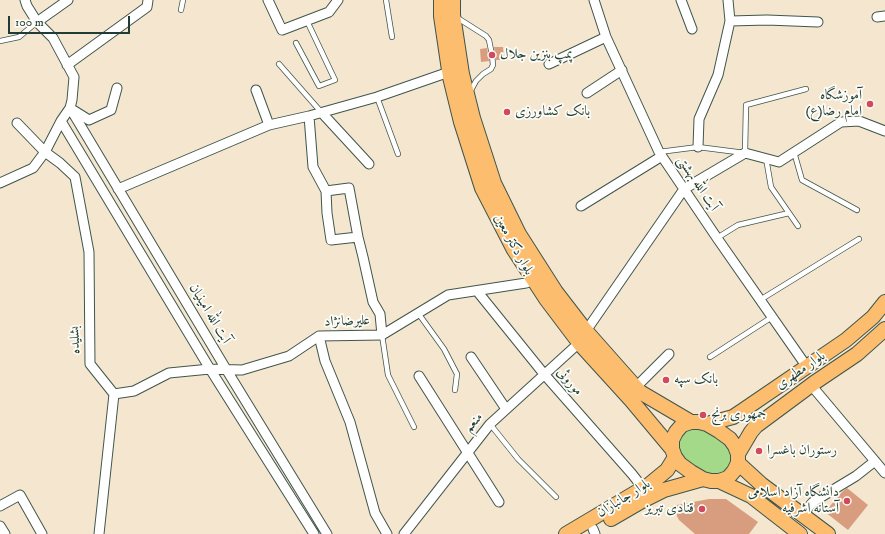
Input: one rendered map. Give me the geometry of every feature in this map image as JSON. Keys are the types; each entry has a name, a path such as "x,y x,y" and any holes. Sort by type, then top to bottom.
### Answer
{"main road":[{"name":"بلوار دکتر معین","path":"440,0 449,72 461,122 482,188 514,250 546,300 582,337 640,392 691,422"},
{"name":"بلوار دکتر معین","path":"453,0 453,15 462,74 473,118 494,183 523,240 582,337 674,453"},
{"name":"بلوار مطهری","path":"707,424 733,416 742,411 807,367 846,340 873,317 885,302"},
{"name":"بلوار مطهری","path":"738,459 750,432 756,426 811,385 857,354 885,329"},
{"path":"742,411 742,420 751,426 756,426"},
{"path":"691,422 707,424 730,439 735,446 738,459 734,472 728,478 719,481 703,479 680,464 674,453 672,440 682,425 691,422"},
{"name":"بلوار جانبازان","path":"590,529 650,484 666,470 674,453"},
{"path":"738,459 762,484 828,534"},
{"name":"بلوار جانبازان","path":"566,534 590,529 664,490 703,479"},
{"path":"719,481 751,496 800,534"}],"street":[{"path":"0,183 33,168 45,152 61,121 70,108 72,100 74,77 53,38 37,22 25,0"},
{"path":"37,22 68,0"},
{"path":"67,65 147,7 148,0"},
{"path":"268,0 282,30 329,12 338,0"},
{"name":"آیت الله بهشتی","path":"594,0 606,37 661,154 717,238 807,367"},
{"path":"680,0 692,29"},
{"path":"698,147 699,119 718,76 730,21 728,0"},
{"path":"730,21 767,20 818,22"},
{"path":"549,64 606,37"},
{"path":"587,93 622,70"},
{"path":"118,189 269,125 322,113 377,97 449,72"},
{"path":"70,108 89,120 111,110 117,88"},
{"path":"256,90 269,125"},
{"name":"آیت الله امینیان","path":"70,108 226,369 327,534"},
{"path":"322,113 369,164"},
{"path":"309,116 313,167 326,191 327,213 331,240 358,237"},
{"name":"آیت الله امینیان","path":"61,121 210,369 314,534"},
{"path":"684,189 745,153 779,162 841,122 859,121 885,131"},
{"name":"بشلیده","path":"17,123 45,152 75,177 89,252 90,364 114,394"},
{"path":"580,206 661,154"},
{"path":"326,191 349,188 358,237 364,257 373,302 380,314 382,335"},
{"name":"منعم","path":"404,534 490,424 582,337 684,189"},
{"name":"علیرضانژاد","path":"114,394 134,391 169,373 210,369 242,370 289,356 319,336 382,335 448,295 526,283 533,280"},
{"name":"موروثی","path":"477,291 544,374 643,488"},
{"path":"319,336 325,361 350,422 374,513 387,534"},
{"path":"636,387 669,354"},
{"path":"470,357 506,409"},
{"path":"419,376 499,502"},
{"path":"811,385 879,462 885,473"},
{"path":"99,534 114,394"},
{"path":"802,515 813,502 879,462"},
{"path":"0,506 20,495 42,534"},
{"path":"0,526 5,534"}],"lane":[{"path":"181,10 183,0"},
{"path":"386,0 392,37"},
{"path":"453,15 486,36 489,40 492,55 493,66 476,81 471,89 468,99"},
{"path":"296,43 319,86 335,80 307,21"},
{"path":"0,41 19,37 37,22"},
{"path":"279,64 322,113"},
{"path":"661,154 698,147 745,153 746,105 806,89"},
{"path":"377,97 398,154"},
{"path":"794,152 802,180 857,210"},
{"path":"766,158 771,187 798,226"},
{"path":"717,238 738,224 789,213"},
{"path":"760,300 859,239"},
{"path":"418,313 444,349 457,374 454,390"},
{"path":"710,356 772,317"},
{"path":"382,335 388,375 414,427"},
{"path":"490,424 518,460 556,498"}],"green space":[{"path":"699,426 729,445 733,462 728,471 720,476 711,476 690,467 677,448 677,438 683,430"}],"building":[{"path":"494,47 503,47 504,60 496,60"},
{"path":"487,48 489,61 481,62 480,49"},
{"path":"847,488 868,505 848,530 825,512"},
{"path":"709,499 726,499 758,522 749,534 695,534 679,520 672,506"}],"place":[{"name":"پمپ بنزین جلال","path":"492,55"},
{"name":"آموزشگاه امام رضا(ع)","path":"870,104"},
{"name":"بانک کشاورزی","path":"507,112"},
{"name":"بانک سپه","path":"666,380"},
{"name":"جمهوری برنج","path":"703,415"},
{"name":"رستوران باغسرا","path":"759,451"},
{"name":"دانشگاه آزاد اسلامی آستانه اشرفیه","path":"847,501"},
{"name":"قنادی تبریز","path":"702,509"}]}
